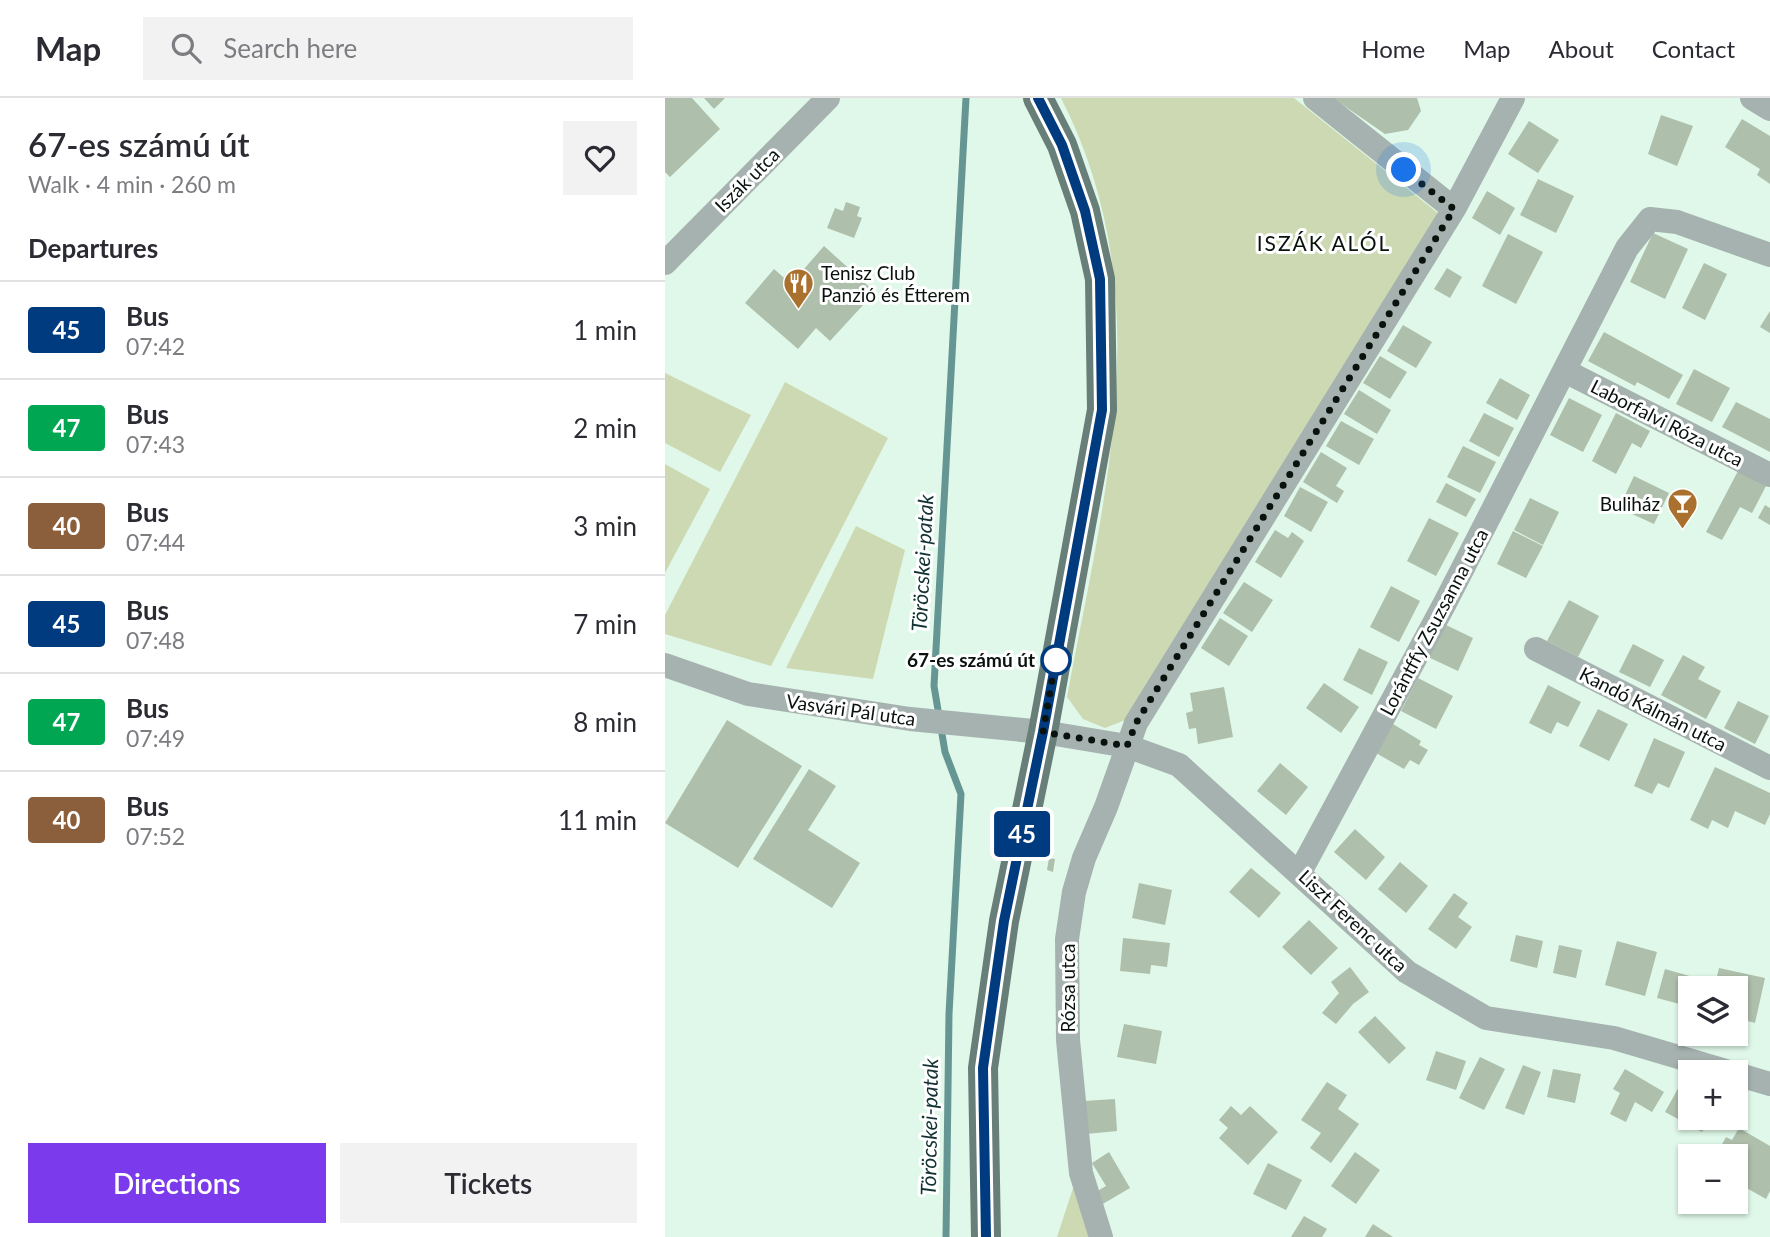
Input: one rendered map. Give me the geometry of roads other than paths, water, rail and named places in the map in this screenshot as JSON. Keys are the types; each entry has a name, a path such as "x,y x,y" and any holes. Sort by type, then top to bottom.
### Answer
{"main road":[{"path":"986,1237 983,1068 1004,921 1043,732 1102,410 1100,279 1085,211 1062,145 1038,98"}],"street":[{"name":"Iszák utca","path":"665,262 828,98"},
{"path":"1315,98 1454,209"},
{"name":"Rózsa utca","path":"1101,1237 1081,1173 1068,1040 1067,939 1074,892 1084,858 1106,807 1136,723 1454,209 1513,98"},
{"path":"1752,98 1770,109"},
{"name":"Lorántffy Zsuzsanna utca","path":"1300,872 1565,371 1627,248 1650,219 1677,222 1770,255"},
{"name":"Laborfalvi Róza utca","path":"1565,371 1770,475"},
{"name":"Kandó Kálmán utca","path":"1536,649 1770,768"},
{"name":"Vasvári Pál utca","path":"665,666 748,694 910,719 1043,732"},
{"name":"Liszt Ferenc utca","path":"1043,732 1127,746 1178,765 1300,872 1407,972 1486,1018 1615,1038 1770,1084"}],"waterway":[{"name":"Töröcskei-patak","path":"946,1237 949,1014 961,794 945,752 934,686 966,98"}],"place":[{"name":"Tenisz Club Panzió és Étterem","path":"798,311"},
{"name":"Buliház","path":"1683,531"},
{"name":"67-es számú út","path":"1056,660"}],"district":[{"name":"ISZÁK ALÓL","path":"1324,244"}]}
